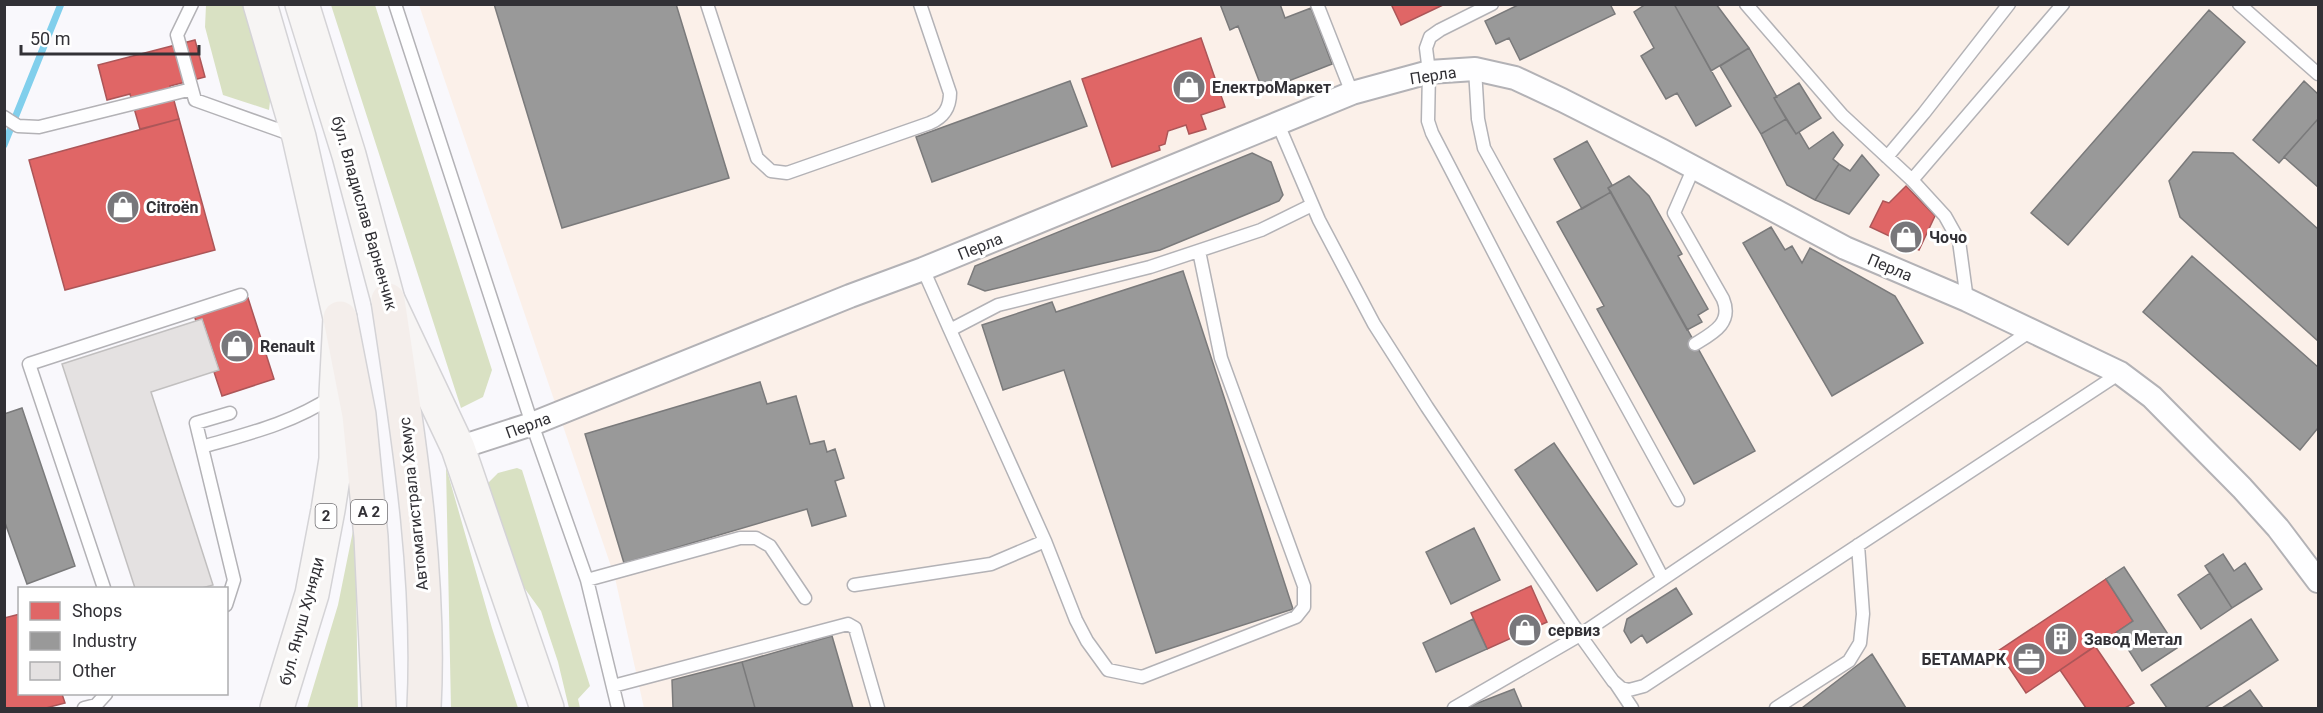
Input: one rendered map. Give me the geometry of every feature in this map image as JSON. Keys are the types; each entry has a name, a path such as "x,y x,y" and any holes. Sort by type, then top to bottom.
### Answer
{"highway":[{"name":"Автомагистрала Хемус","path":"388,300 413,470 426,662 424,708"},
{"name":"A 2","path":"340,318 359,415 368,504 379,708"}],"main road":[{"path":"260,4 299,137 340,318"},
{"name":"бул. Владислав Варненчик","path":"302,4 349,155 388,300 458,448 548,708"},
{"name":"бул. Януш Хуняди","path":"277,708 312,594 336,459 336,394 340,318"},
{"path":"426,662 435,708"}],"street":[{"name":"Перла","path":"458,448 532,424 850,296 923,269 1352,93 1430,72 1475,69 1515,78 1694,167 1845,248 1967,300 2120,373 2152,397 2242,488 2278,528 2319,581"}],"lane":[{"path":"192,4 177,34 195,100 299,137"},
{"path":"395,4 532,424 587,580 618,708"},
{"path":"707,4 757,158 771,171 787,173 930,123 944,114 950,102 950,93 920,4"},
{"path":"1317,4 1352,93"},
{"path":"1492,4 1430,37 1426,48 1430,72 1428,121 1432,133 1663,579"},
{"path":"1746,4 1842,115 1912,180 1945,216 1959,242 1967,300"},
{"path":"1994,4 1995,21"},
{"path":"1887,157 2009,4"},
{"path":"1912,180 2063,4"},
{"path":"2239,4 2319,74"},
{"path":"1475,69 1478,119 1484,148 1678,500"},
{"path":"4,117 18,126 39,127 192,89"},
{"path":"1278,124 1312,205 1374,324 1580,635 1632,708"},
{"path":"1694,167 1674,213 1723,299 1726,314 1720,327 1695,344"},
{"path":"950,330 998,305 1150,267 1261,230 1312,205"},
{"path":"923,269 1045,541 1087,641 1108,670 1142,677 1296,617 1304,607 1305,586 1221,358 1199,251"},
{"path":"104,587 28,364 241,295"},
{"path":"1454,708 1580,635 2032,330"},
{"path":"1613,681 1621,688 1629,690 1644,686 2120,373"},
{"path":"202,447 278,424 311,410 336,394"},
{"path":"228,599 234,580 196,423 230,413"},
{"path":"587,580 740,538 756,538 770,546 805,598"},
{"path":"854,585 991,564 1045,541"},
{"path":"1776,708 1849,661 1860,643 1863,614 1858,545"},
{"path":"613,686 848,624 855,628 878,708"},
{"path":"84,708 96,705 104,695"}],"shaded area":[{"path":"419,5 2318,5 2318,708 644,708 615,578"}],"green space":[{"path":"206,5 243,5 271,93 269,110 223,95 205,27"},
{"path":"331,5 375,5 492,370 483,397 461,408"},
{"path":"446,467 492,628 518,708 451,708"},
{"path":"517,468 522,470 590,686 578,699 580,708 569,708 558,662 541,611 520,582 487,484 498,473"},
{"path":"355,521 358,708 307,708 338,605"}],"building: Shops":[{"path":"1391,4 1445,4 1401,25"},
{"path":"1201,38 1225,107 1201,115 1206,129 1189,134 1186,125 1168,131 1165,144 1159,146 1160,150 1112,167 1082,79"},
{"path":"195,40 205,77 170,86 179,119 140,129 130,94 107,100 98,65"},
{"name":"Citroën","path":"179,119 215,250 65,290 29,160"},
{"path":"1906,186 1935,216 1919,250 1870,227 1883,201 1889,203"},
{"name":"Renault","path":"248,298 274,379 222,396 214,372 219,370 202,319 196,321 194,315"},
{"name":"Завод Метал","path":"2106,579 2133,621 2026,693 1998,651"},
{"path":"1531,586 1547,622 1487,649 1471,613"},
{"path":"18,614 18,695 62,695 65,703 46,708 4,708 4,618"},
{"path":"2095,646 2134,703 2125,708 2086,708 2060,670"}],"building: Industry":[{"path":"494,4 676,4 729,178 562,228"},
{"path":"1220,4 1280,4 1285,18 1311,8 1332,64 1263,91 1238,26 1230,30"},
{"path":"1520,4 1610,4 1615,14 1520,60 1509,38 1496,44 1485,21"},
{"path":"1646,4 1674,4 1731,106 1696,126 1677,93 1666,99 1641,56 1654,48 1634,12"},
{"path":"1674,4 1716,4 1749,48 1711,71"},
{"path":"2209,10 2245,42 2068,245 2031,213"},
{"path":"1749,48 1777,97 1774,98 1786,119 1761,134 1720,66"},
{"path":"1070,81 1087,126 932,182 916,137"},
{"path":"2304,81 2318,94 2318,119 2279,163 2253,140"},
{"path":"1799,83 1821,118 1796,134 1774,98"},
{"path":"1786,119 1796,134 1799,132 1809,149 1833,132 1843,145 1833,159 1839,164 1815,200 1787,185 1761,134"},
{"path":"2318,119 2318,187 2284,157"},
{"path":"1587,141 1612,185 1608,188 1611,192 1582,209 1554,159"},
{"path":"2193,152 2233,153 2318,229 2318,341 2180,217 2169,181"},
{"path":"1252,153 1271,162 1283,195 1279,201 1160,250 985,291 968,284 975,266"},
{"path":"1862,155 1879,175 1849,214 1815,200 1839,164 1850,171"},
{"path":"1629,176 1649,196 1682,254 1678,256 1708,309 1698,315 1702,322 1687,330 1608,188"},
{"path":"1611,192 1755,451 1694,484 1597,309 1604,306 1557,222"},
{"path":"1771,227 1785,250 1792,246 1802,263 1810,248 1895,296 1923,343 1832,396 1743,243"},
{"path":"2192,256 2318,367 2318,428 2300,450 2143,312"},
{"path":"1183,271 1293,609 1156,653 1064,370 1003,390 982,325 1052,302 1056,312"},
{"path":"760,382 767,404 796,396 810,444 824,441 827,452 835,449 844,478 835,481 846,516 812,526 807,509 624,563 585,434"},
{"path":"22,408 75,566 27,584 4,520 4,414"},
{"path":"1554,443 1637,564 1597,591 1515,470"},
{"path":"1474,528 1500,580 1451,604 1426,552"},
{"path":"2223,554 2234,571 2245,563 2262,589 2232,608 2205,566"},
{"path":"2124,567 2177,648 2142,671 2117,632 2133,621 2106,579"},
{"path":"2210,573 2232,608 2201,629 2178,595"},
{"path":"1676,588 1692,614 1647,643 1642,635 1631,643 1624,631 1627,619"},
{"path":"1473,619 1487,649 1436,672 1423,643"},
{"path":"2251,619 2278,660 2205,708 2167,708 2151,685"},
{"path":"832,636 853,708 755,708 742,662"},
{"path":"1872,654 1906,708 1802,708"},
{"path":"742,662 755,708 673,708 672,680"},
{"path":"1514,689 1522,708 1470,708 1470,706"},
{"path":"2250,690 2263,708 2222,708 2241,696"}],"building: Other":[{"path":"202,319 219,370 151,392 213,585 206,587 135,587 62,364"}],"waterway":[{"path":"4,145 61,4"}],"place":[{"name":"ЕлектроМаркет","path":"1189,87"},
{"name":"Citroën","path":"123,207"},
{"name":"Чочо","path":"1906,237"},
{"name":"Renault","path":"237,346"},
{"name":"сервиз","path":"1525,630"},
{"name":"Завод Метал","path":"2061,639"},
{"name":"БЕТАМАРК","path":"2029,659"}]}
